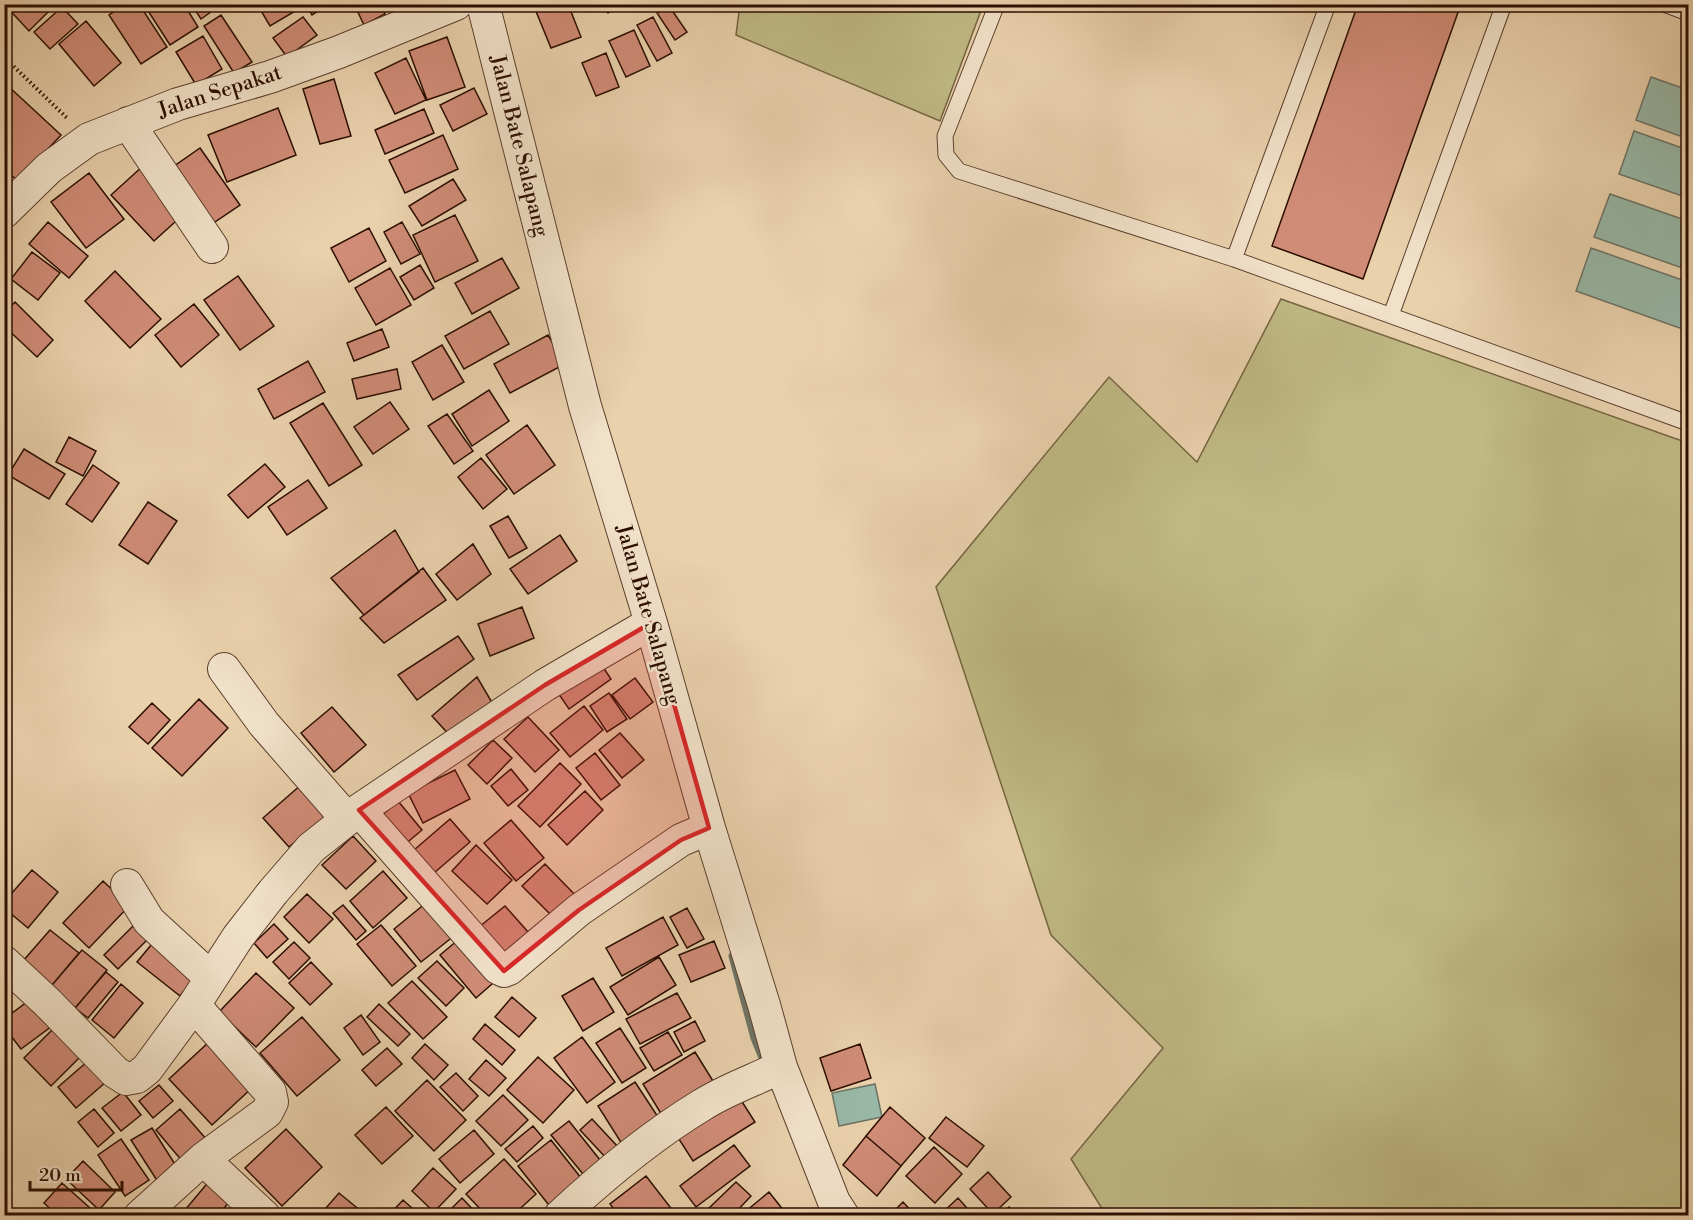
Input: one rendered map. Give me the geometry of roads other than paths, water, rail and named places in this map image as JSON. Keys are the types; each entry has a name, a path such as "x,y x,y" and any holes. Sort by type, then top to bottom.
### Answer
{"street":[{"name":"Jalan Sepakat","path":"4,212 49,168 89,139 178,104 261,80 329,56 458,5"},
{"name":"Jalan Bate Salapang","path":"458,5 582,395 639,629 697,833 764,1005 767,1072 834,1202 843,1215"},
{"path":"128,123 212,247"},
{"path":"4,962 115,1072 126,1079 137,1077 147,1069 194,1005 238,937 311,848 353,814 545,686 639,629"},
{"path":"224,669 264,724 353,814 498,968 504,971 579,910 697,833"},
{"path":"127,885 149,921 211,978"},
{"path":"140,1215 203,1159 267,1113 272,1102 270,1092 194,1005"},
{"path":"560,1215 587,1190 702,1104 767,1072"},
{"path":"203,1159 264,1215"}],"lane":[{"path":"997,4 945,136 946,155 959,171 1234,260 1689,423"},
{"path":"1234,260 1328,4"},
{"path":"1391,315 1504,4"},
{"path":"1664,4 1689,12"}],"waterway":[{"path":"733,956 755,1038 764,1060"}]}
